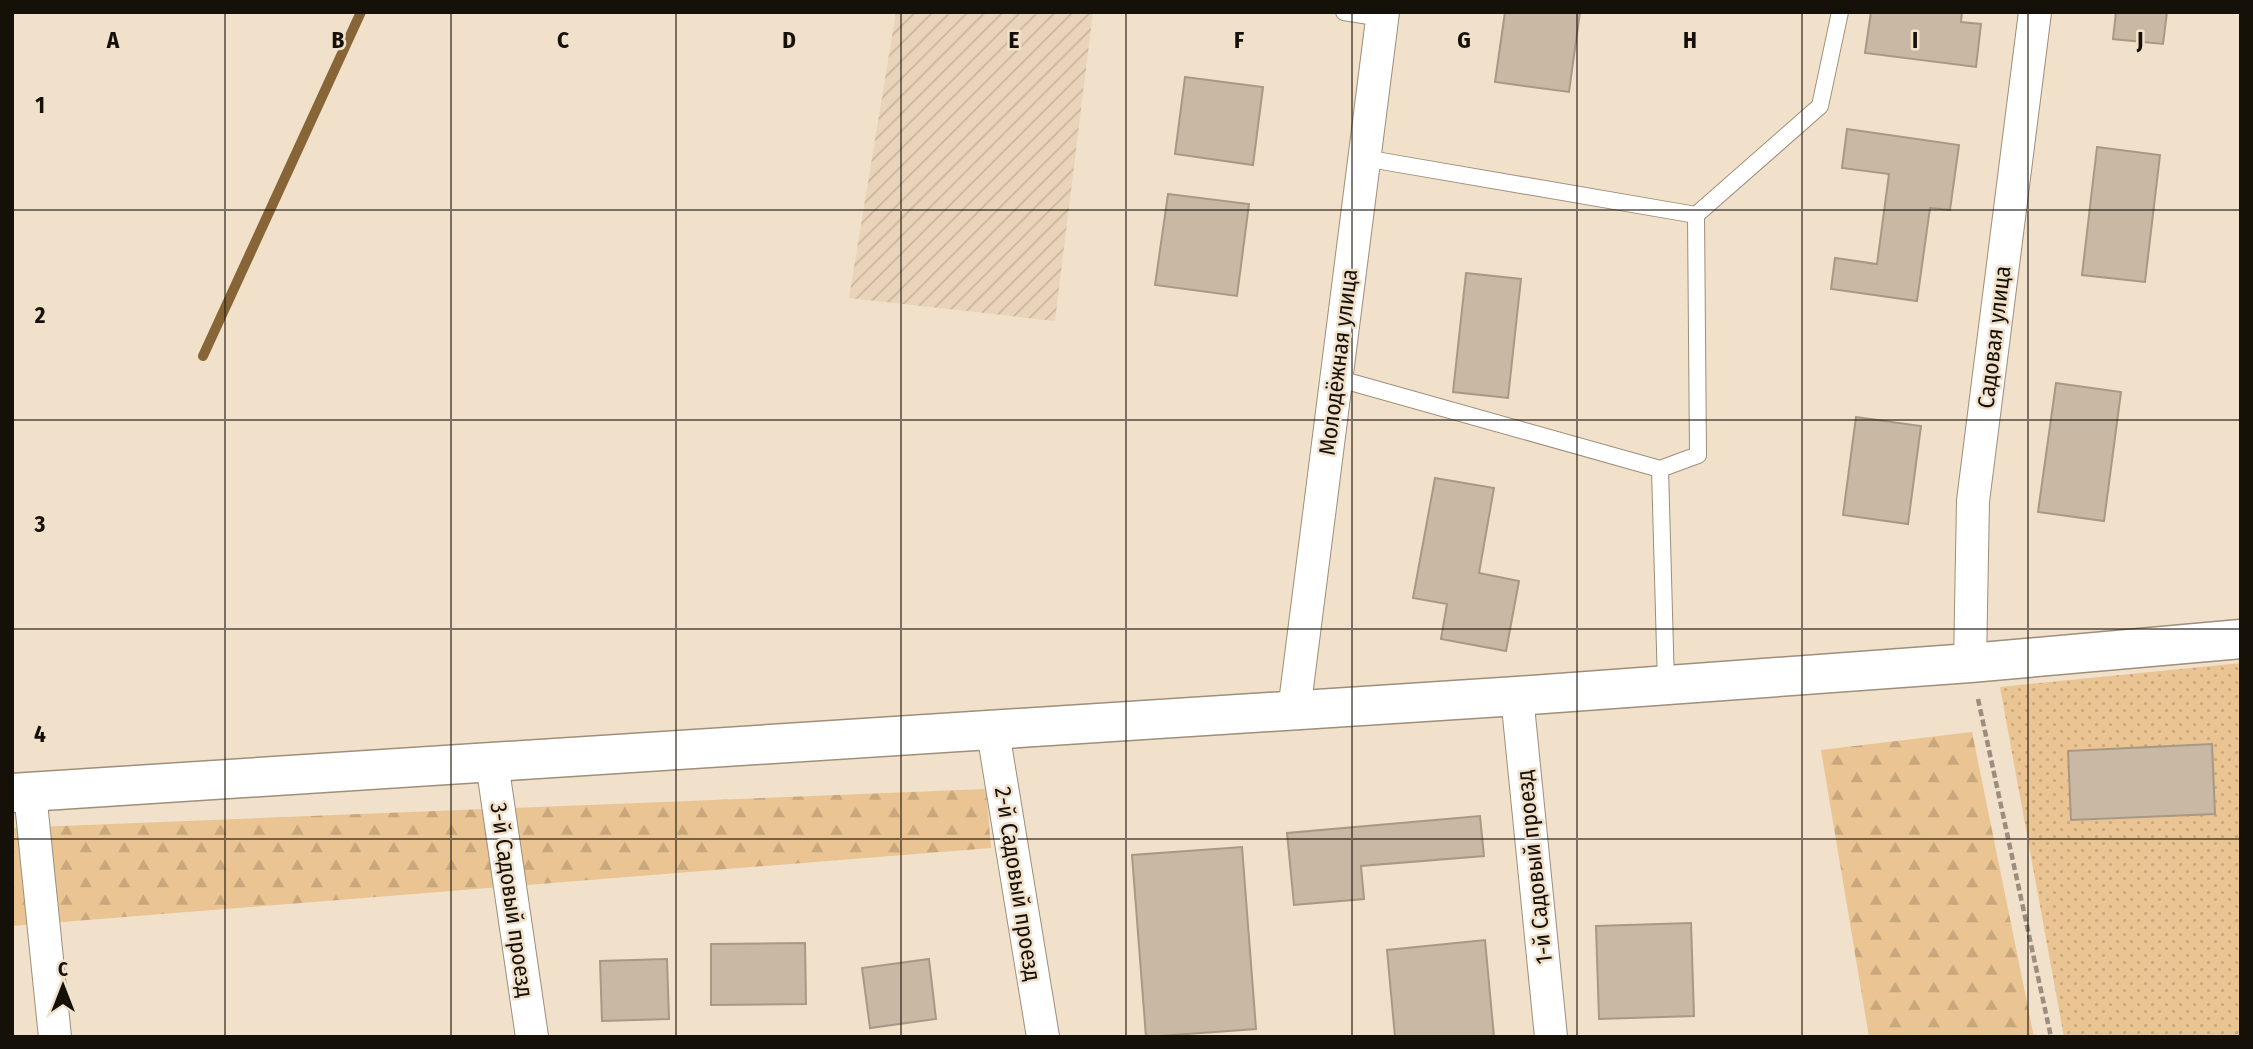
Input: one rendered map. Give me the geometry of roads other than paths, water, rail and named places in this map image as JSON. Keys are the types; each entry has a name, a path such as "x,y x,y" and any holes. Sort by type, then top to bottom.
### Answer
{"street":[{"name":"Садовая улица","path":"1970,663 1973,501 2035,12"},
{"name":"Молодёжная улица","path":"1294,711 1382,15"},
{"path":"55,1037 21,793 1517,696 1970,663 2241,639"},
{"name":"1-й Садовый проезд","path":"1517,696 1551,1037"},
{"name":"2-й Садовый проезд","path":"993,732 1044,1037"},
{"name":"3-й Садовый проезд","path":"492,763 532,1037"}],"lane":[{"path":"1344,12 1382,15"},
{"path":"1336,378 1660,469 1698,455 1696,215 1820,106 1840,12"},
{"path":"1364,158 1696,215"},
{"path":"1660,469 1666,685"}],"waterway":[{"path":"203,356 361,12"}]}
